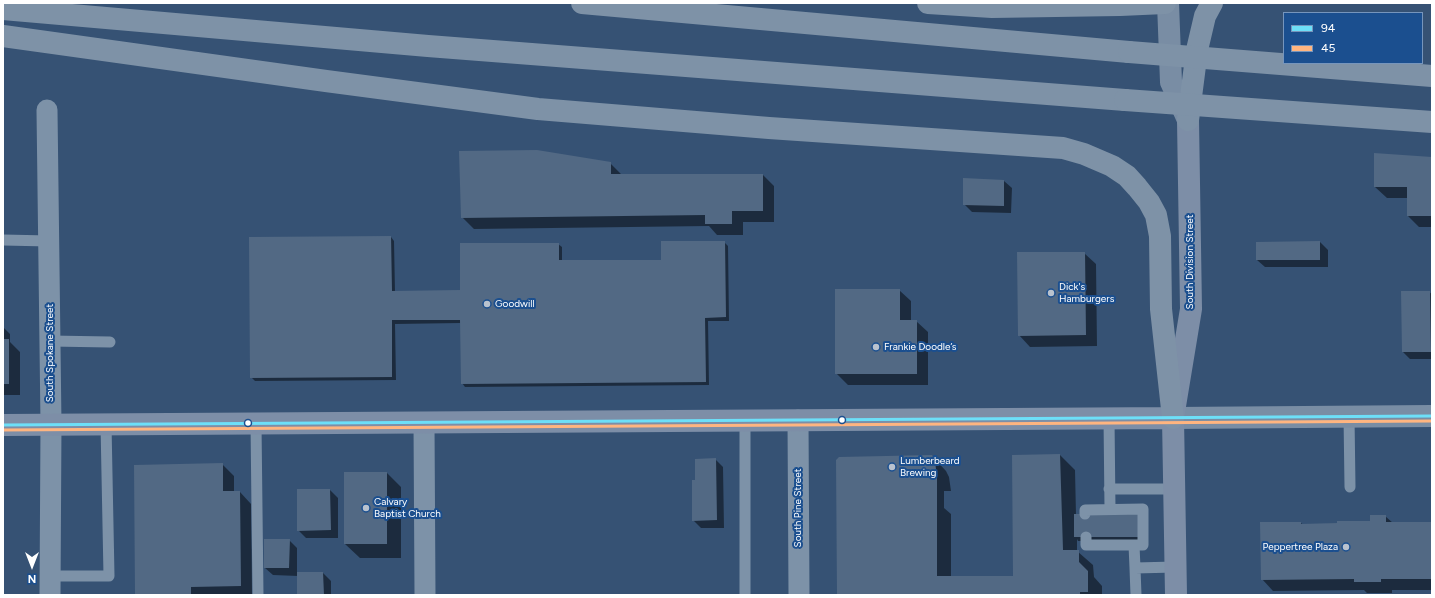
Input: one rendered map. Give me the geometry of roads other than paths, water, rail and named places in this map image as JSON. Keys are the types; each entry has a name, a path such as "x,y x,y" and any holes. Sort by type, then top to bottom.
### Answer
{"highway":[{"path":"582,3 1129,52 1432,76"},
{"path":"928,3 992,6 1167,3"},
{"path":"1188,120 1197,50 1205,16 1212,3"},
{"path":"3,9 428,46 1125,100 1432,122"},
{"path":"3,36 538,109 769,128 1063,148 1084,154 1112,166 1127,176 1138,187 1149,202 1156,216 1161,242 1161,309 1173,418"}],"main road":[{"name":"South Division Street","path":"1167,3 1171,82 1188,120 1191,309 1173,418 1176,595"},
{"path":"3,425 1432,416"}],"street":[{"name":"South Spokane Street","path":"47,110 51,424 50,585"},
{"name":"South Pine Street","path":"798,420 798,595"},
{"path":"424,423 425,595"}],"lane":[{"path":"3,240 49,241"},
{"path":"50,341 110,342"},
{"path":"1348,416 1350,487"},
{"path":"1109,418 1109,489 1117,511"},
{"path":"745,421 745,595"},
{"path":"50,585 109,576 106,424"},
{"path":"256,424 258,595"},
{"path":"1109,489 1174,489"},
{"path":"1085,514 1085,510 1117,511 1143,509 1143,545 1134,545 1121,541 1086,545 1086,537"},
{"path":"1134,545 1136,595"},
{"path":"1135,568 1175,567"}],"place":[{"name":"Dick's Hamburgers","path":"1051,293"},
{"name":"Goodwill","path":"487,304"},
{"name":"Frankie Doodle’s","path":"876,347"},
{"name":"Lumberbeard Brewing","path":"892,467"},
{"name":"Calvary Baptist Church","path":"366,508"},
{"name":"Peppertree Plaza","path":"1346,547"}]}
